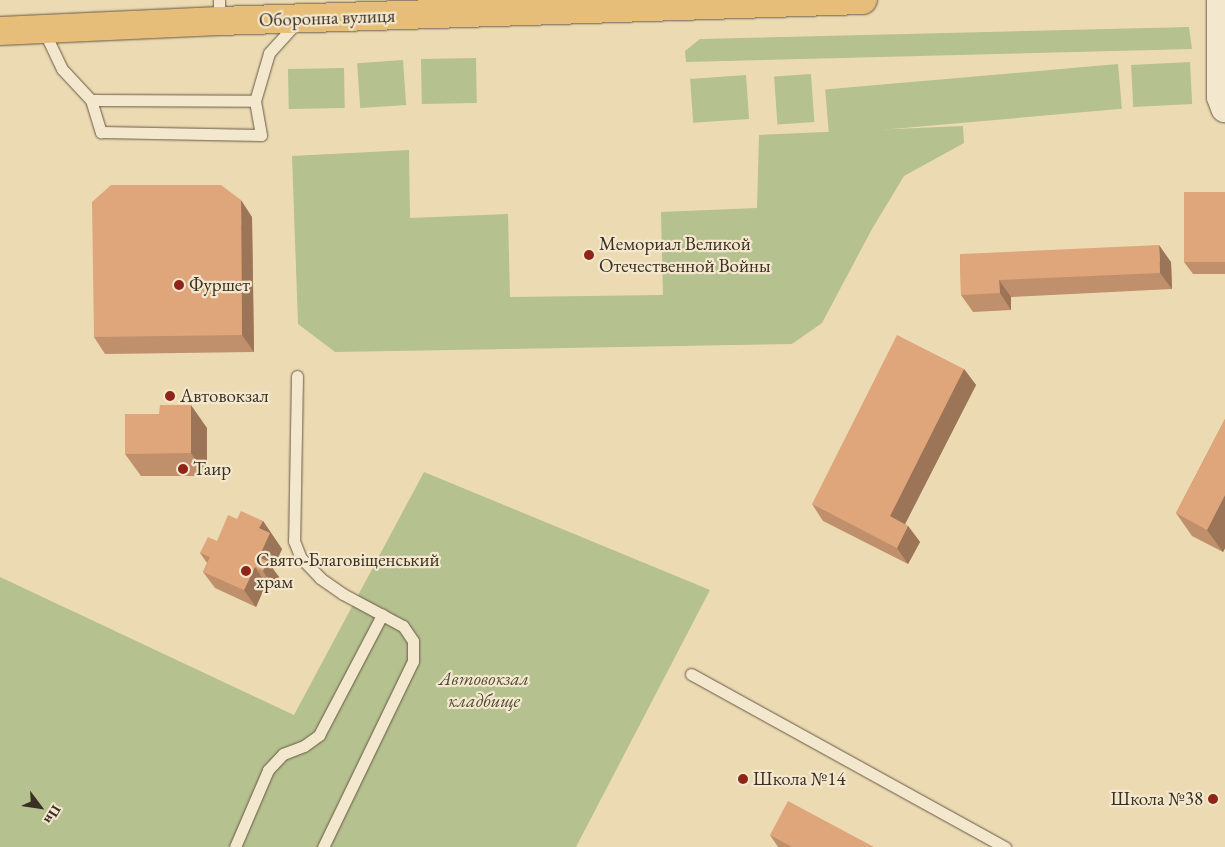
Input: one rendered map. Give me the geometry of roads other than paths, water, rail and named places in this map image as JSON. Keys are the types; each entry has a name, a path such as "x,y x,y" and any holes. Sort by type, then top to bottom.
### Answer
{"main road":[{"name":"Оборонна вулиця","path":"0,31 43,30 219,11 300,19 541,6 863,0"}],"street":[{"path":"1222,0 1221,97 1225,108"}],"lane":[{"path":"43,30 62,69 91,100 100,132 261,135 255,102 269,53 300,19"},
{"path":"91,100 255,102"},
{"path":"298,376 294,541 301,558 320,578 343,594 403,626 412,641 413,661 323,847"},
{"path":"235,847 268,770 283,754 304,746 319,735 382,615"},
{"path":"691,674 1005,847"}],"place":[{"name":"Мемориал Великой Отечественной Войны","path":"589,255"},
{"name":"Фуршет","path":"179,285"},
{"name":"Автовокзал","path":"170,396"},
{"name":"Таир","path":"183,469"},
{"name":"Свято-Благовіщенський храм","path":"246,571"},
{"name":"Школа №14","path":"743,779"},
{"name":"Школа №38","path":"1213,799"}],"park label":[{"name":"Автовокзал кладбище","path":"484,690"}]}
